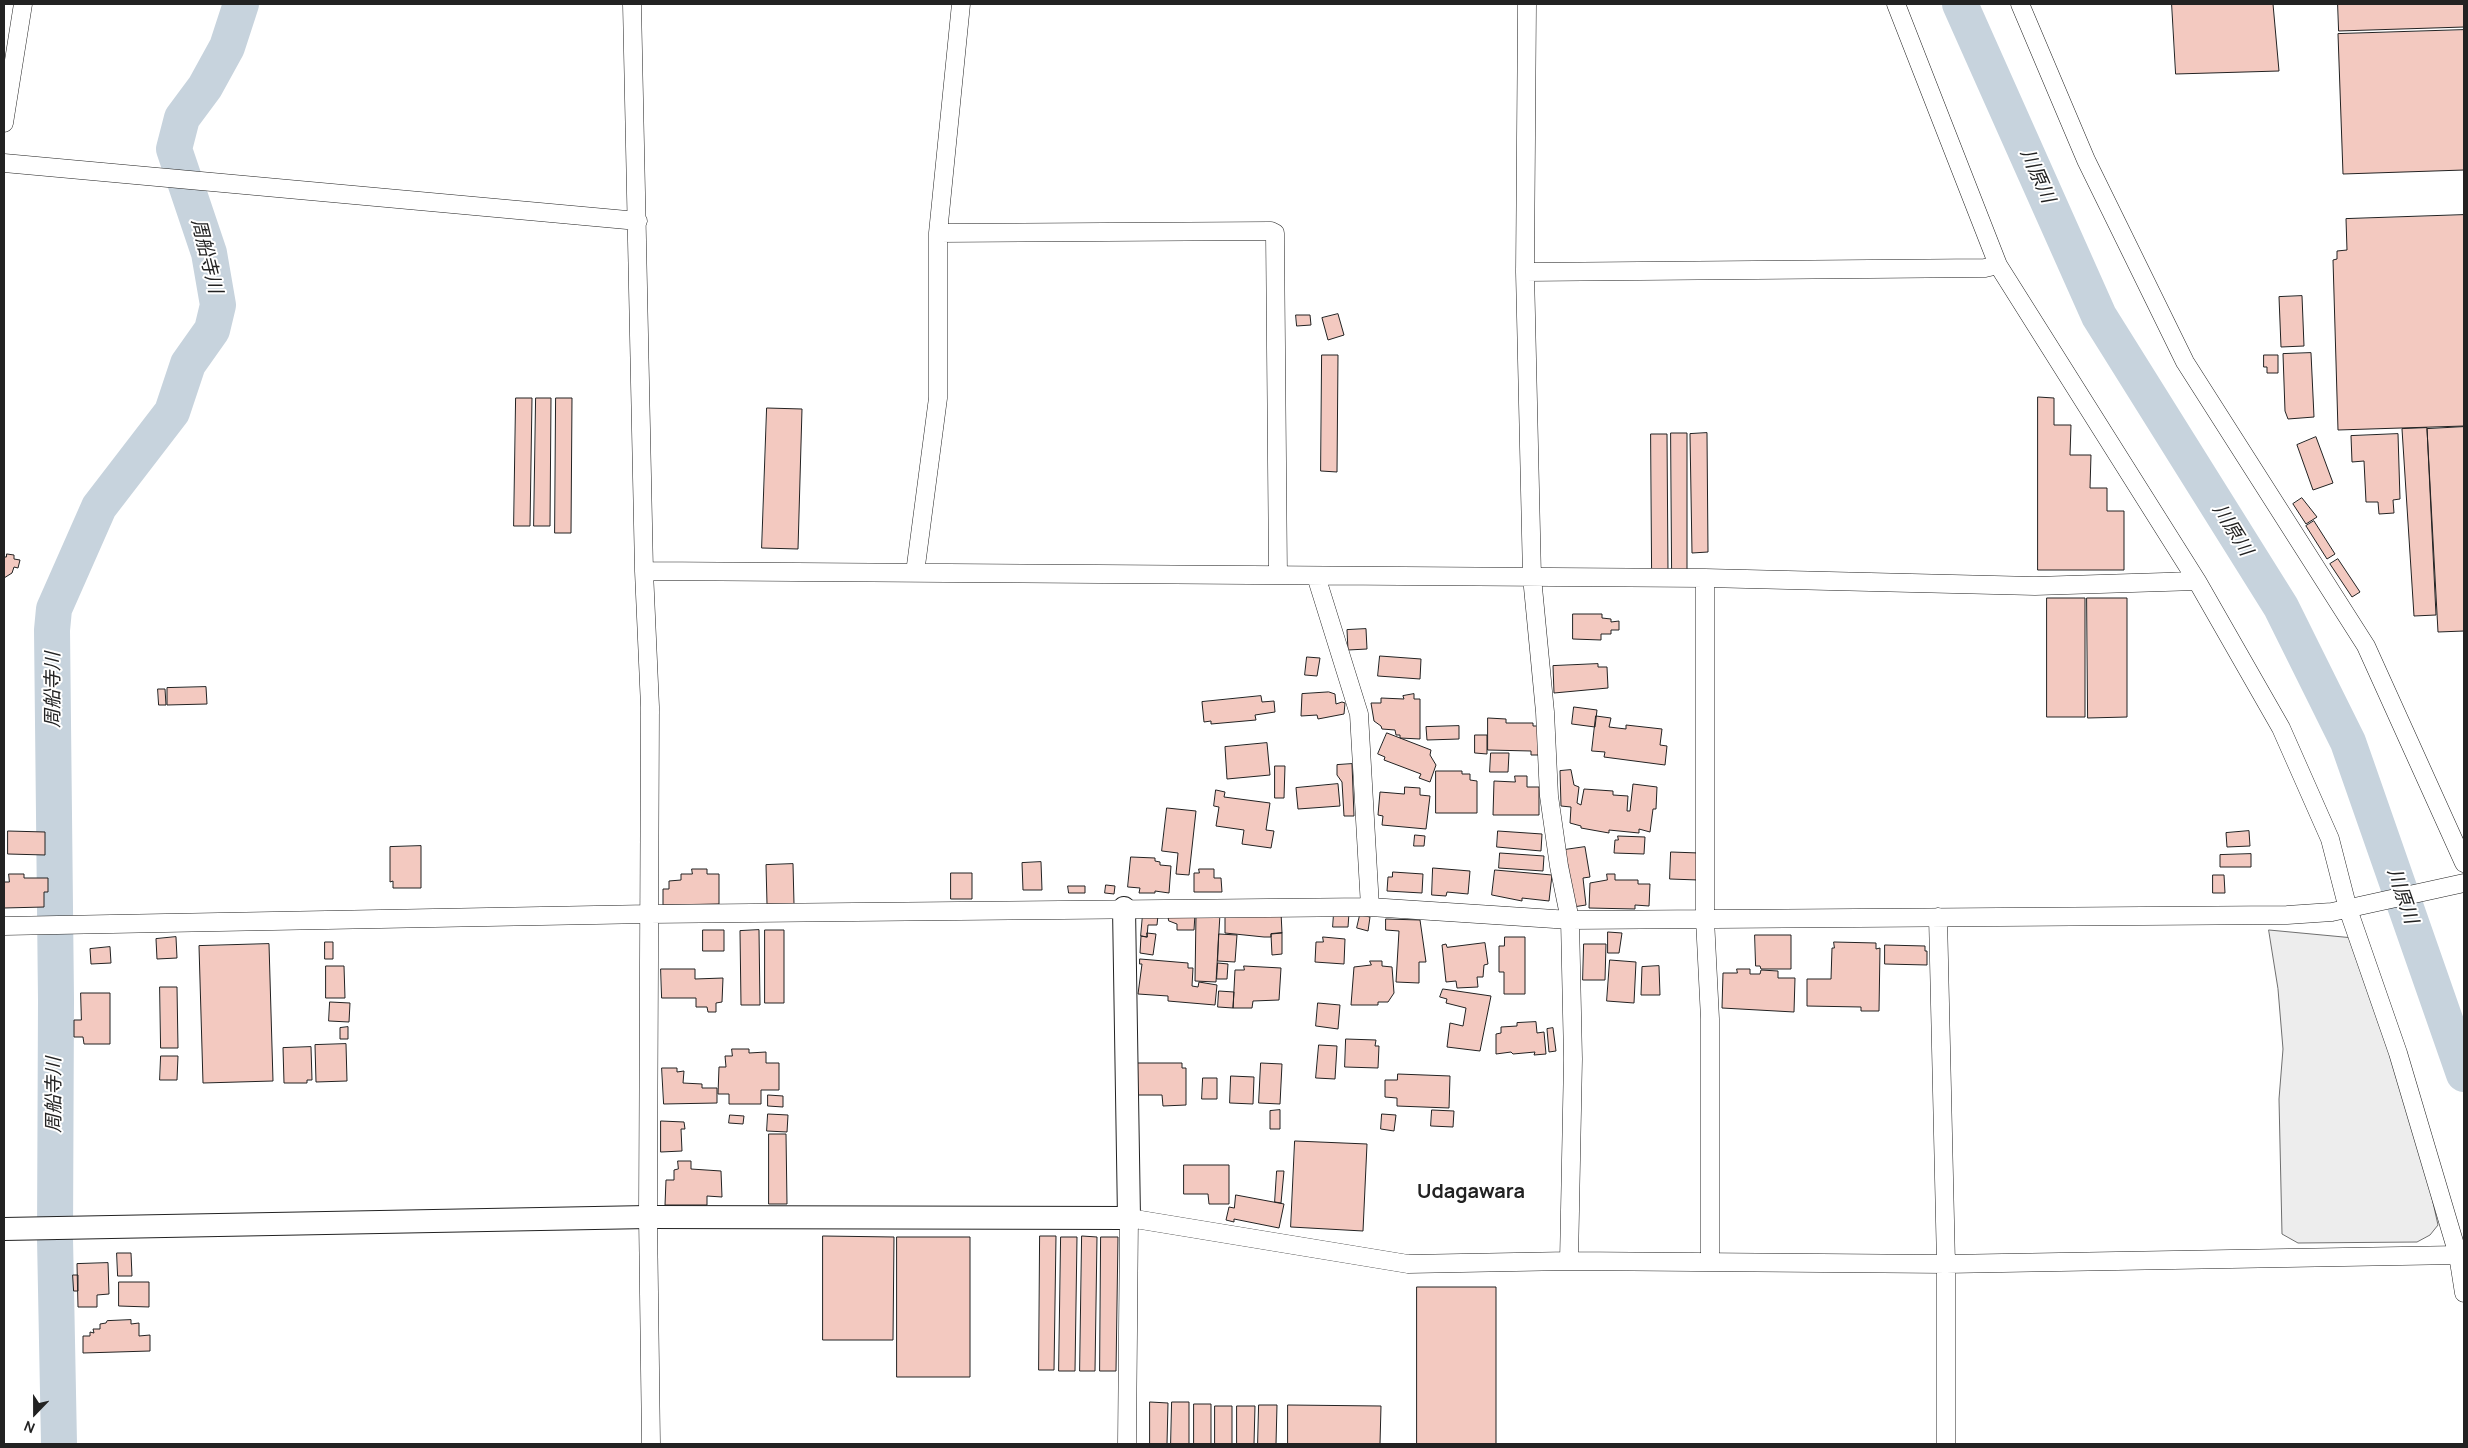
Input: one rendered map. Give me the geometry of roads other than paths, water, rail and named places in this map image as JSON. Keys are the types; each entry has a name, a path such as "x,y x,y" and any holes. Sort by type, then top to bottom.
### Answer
{"street":[{"path":"4,123 23,4"},
{"path":"632,4 644,571 650,707 648,1217 652,1444"},
{"path":"915,573 938,398 938,233 961,4"},
{"path":"1527,4 1525,272 1532,577 1545,712 1549,796 1559,866 1570,920 1573,1059 1569,1261"},
{"path":"1896,4 1998,265 2197,581 2282,728 2330,839 2348,909 2398,1052 2458,1255 2464,1293"},
{"path":"2020,4 2086,160 2185,362 2366,646 2464,862"},
{"path":"4,163 638,221"},
{"path":"938,233 1271,231 1275,233 1278,575"},
{"path":"1525,272 1985,268 1998,265"},
{"path":"644,571 1705,578 2035,586 2197,581"},
{"path":"1316,576 1359,714 1370,907"},
{"path":"1705,578 1705,918 1710,1019 1710,1262"},
{"path":"4,926 648,914 1124,908 1370,907 1570,920 2287,915 2348,909 2464,883"},
{"path":"1124,908 1128,1218 1127,1444"},
{"path":"1938,917 1946,1264 1946,1444"},
{"path":"4,1229 648,1217 1128,1218 1408,1264 1569,1261 1946,1264 2458,1255"}],"waterway":[{"name":"周船寺川","path":"59,1444 55,1238 56,1000 52,630 54,609 99,507 172,412 188,364 212,330 218,305 209,253 174,149 182,118 205,87 227,47 241,4"},
{"name":"川原川","path":"1960,4 2099,316 2281,607 2348,742 2464,1074"}],"district":[{"name":"Udagawara","path":"1471,1192"}]}
